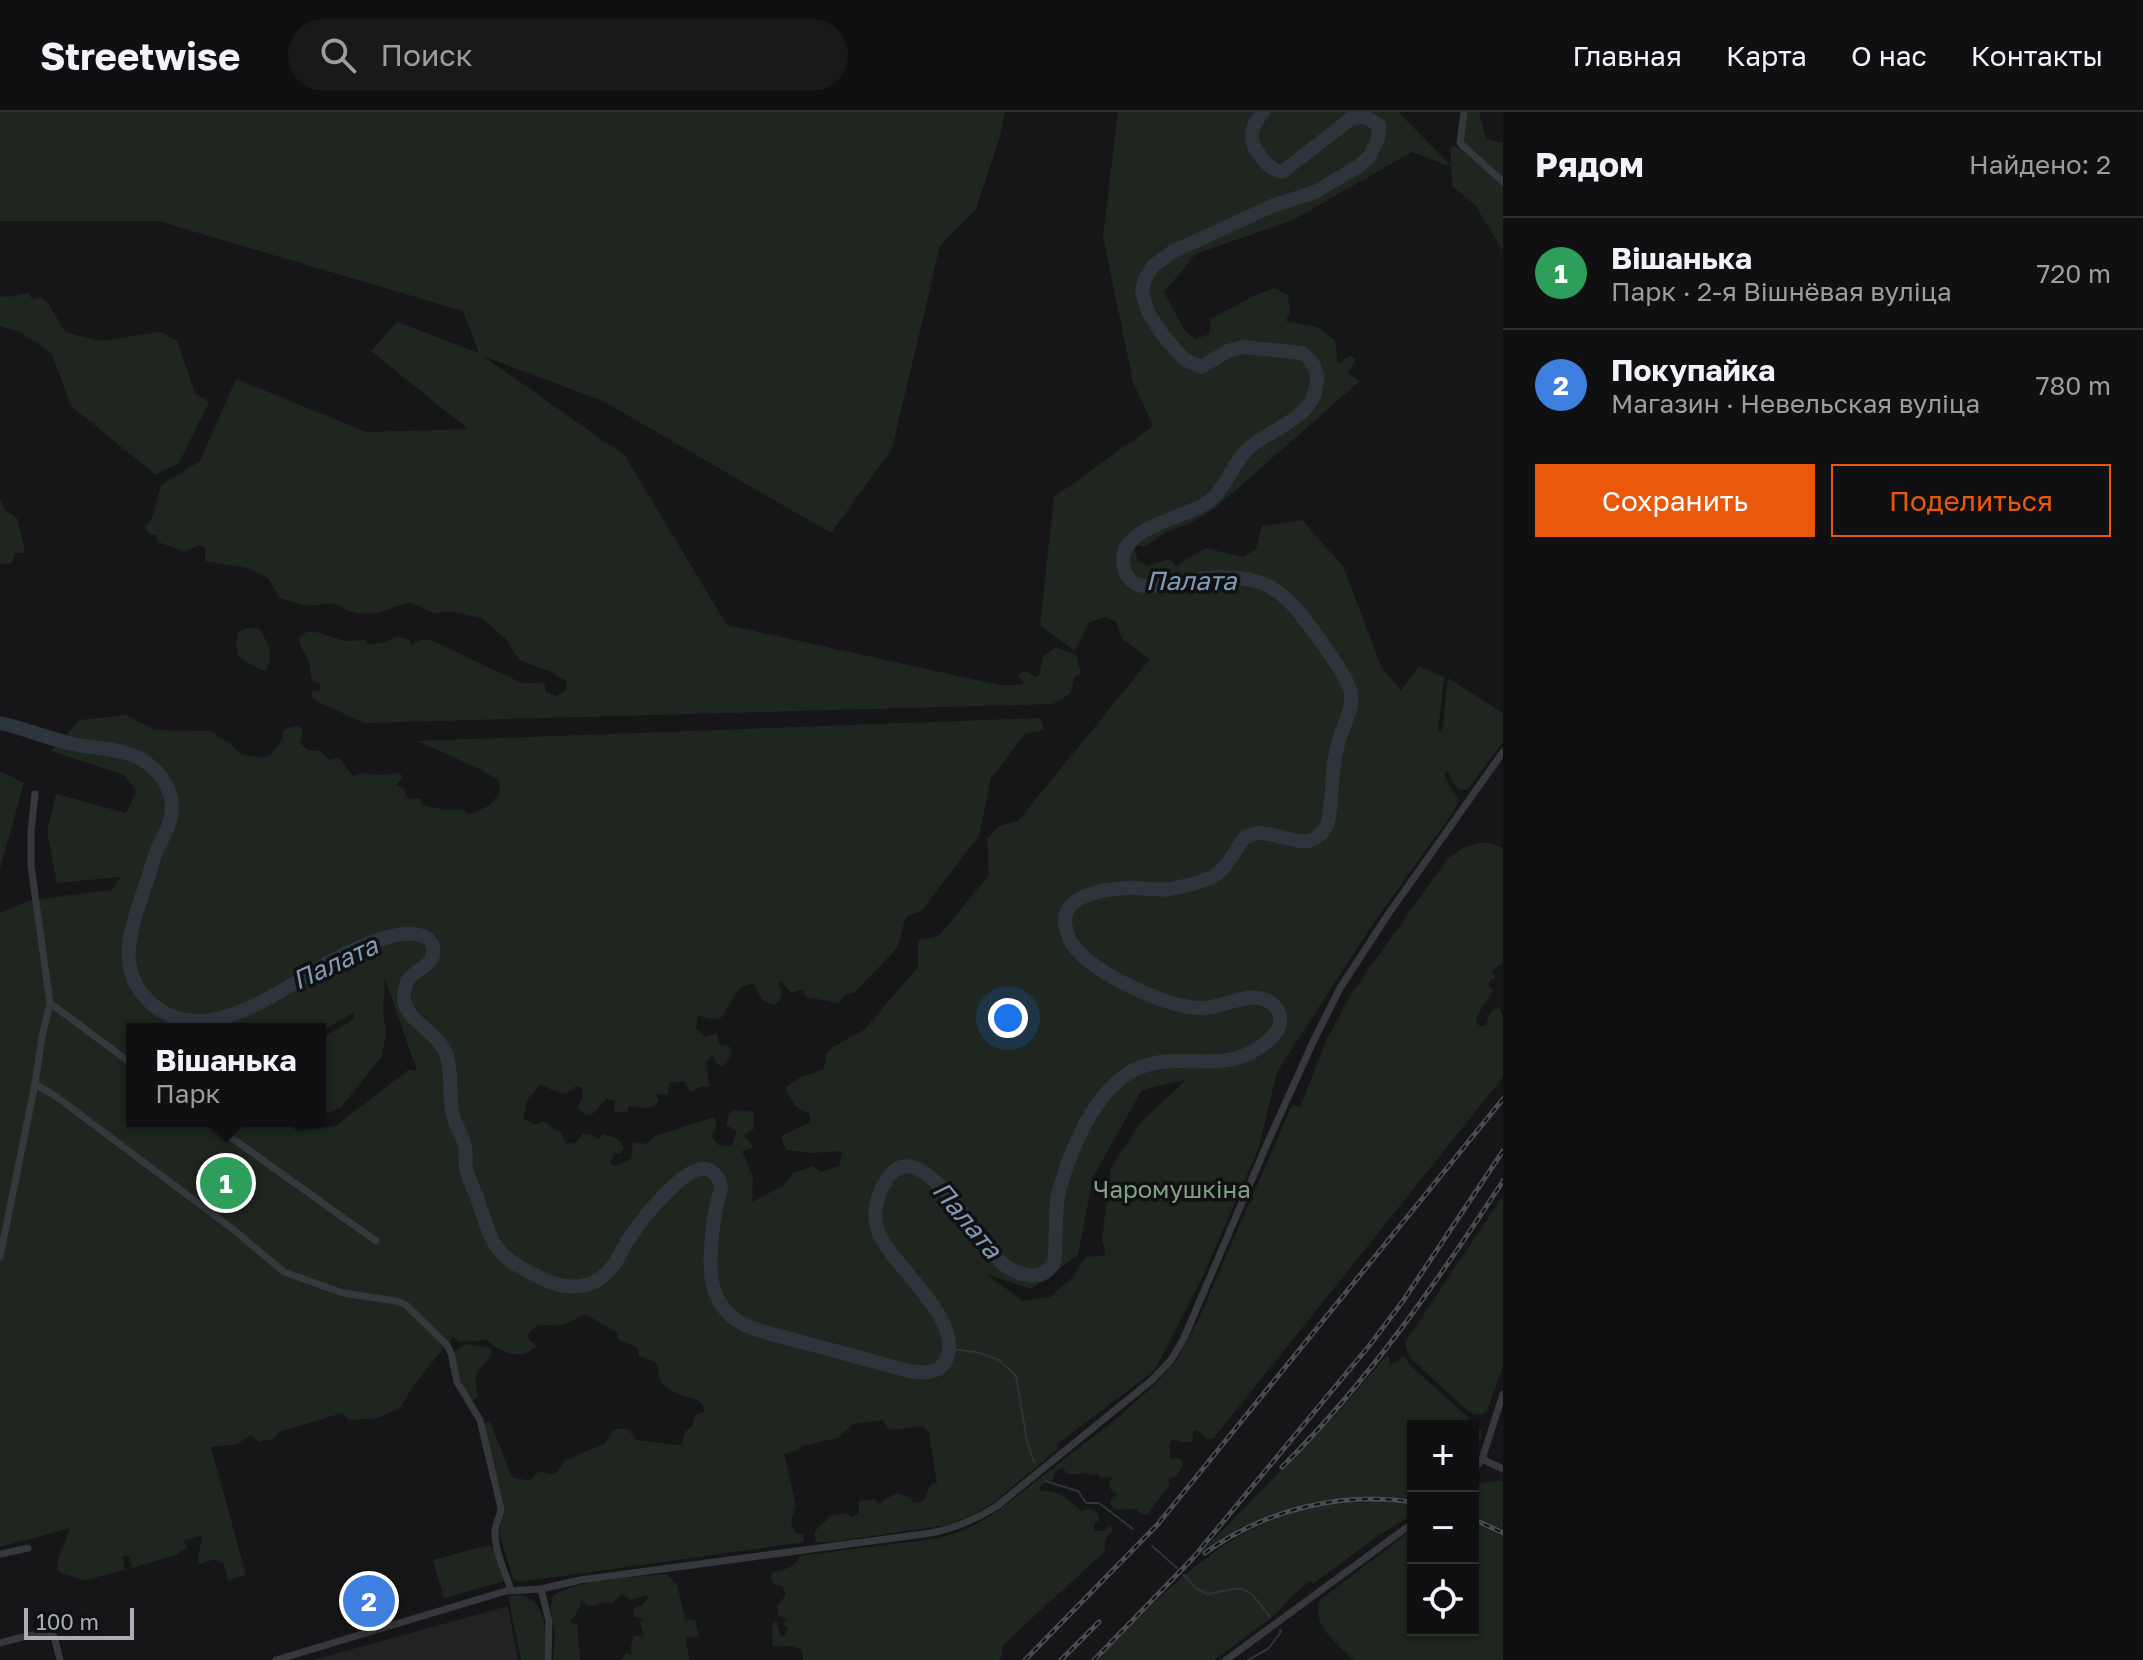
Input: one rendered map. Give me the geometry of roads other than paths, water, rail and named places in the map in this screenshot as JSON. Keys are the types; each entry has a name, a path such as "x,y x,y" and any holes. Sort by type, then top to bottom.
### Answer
{"street":[{"path":"1464,112 1460,143 1503,182"},
{"path":"276,1660 511,1590 541,1589 580,1580 931,1533 975,1520 997,1506 1152,1380 1171,1360 1184,1338 1278,1118 1340,988 1503,752"},
{"path":"0,1257 50,1003 31,866 35,794"},
{"path":"50,1003 126,1060"},
{"path":"35,1084 57,1097 234,1230 284,1272 343,1293 406,1305 447,1345 457,1382 480,1420 501,1508 494,1530 511,1590"},
{"path":"216,1127 376,1241"},
{"path":"1479,1463 1503,1394"},
{"path":"1482,1459 1503,1469"},
{"path":"1226,1660 1407,1527"},
{"path":"0,1554 28,1548"},
{"path":"541,1589 549,1621 548,1660"},
{"path":"0,1643 36,1634 50,1634 56,1641 60,1660"}],"waterway":[{"name":"Палата","path":"0,723 64,742 131,755 148,763 166,785 170,793 170,821 156,852 136,914 129,954 130,967 141,991 151,1003 173,1017 196,1021 220,1018 244,1010 341,956 387,938 413,934 430,941 433,954 429,963 408,980 404,992 405,1004 413,1017 443,1047 447,1056 452,1108 465,1146 468,1175 491,1238 503,1255 513,1262 561,1285 581,1286 600,1279 615,1263 627,1241 655,1205 688,1175 706,1169 716,1176 721,1187 712,1237 711,1275 716,1295 731,1316 745,1325 769,1333 909,1371 934,1371 946,1360 949,1344 945,1328 924,1293 885,1244 876,1224 876,1204 887,1179 900,1167 915,1168 932,1178 1002,1263 1022,1274 1043,1274 1054,1263 1057,1200 1064,1175 1086,1123 1107,1092 1134,1070 1149,1064 1211,1062 1242,1057 1269,1040 1280,1023 1277,1009 1264,999 1245,998 1200,1008 1169,1002 1131,987 1082,955 1070,939 1065,917 1068,908 1084,896 1106,890 1169,889 1210,878 1226,865 1245,837 1257,833 1305,841 1314,839 1328,823 1335,756 1350,709 1351,693 1336,663 1309,625 1287,600 1261,583 1226,577 1157,586 1141,585 1128,576 1123,562 1126,548 1144,531 1195,509 1212,498 1244,453 1303,412 1315,391 1316,370 1302,353 1243,347 1228,351 1201,367 1184,359 1164,337 1148,312 1142,293 1145,279 1153,266 1172,252 1272,206 1315,192 1359,166 1369,157 1378,139 1379,125 1365,117 1352,118 1282,172 1266,163 1252,140 1255,124 1263,112"},
{"path":"949,1349 976,1352 999,1360 1016,1376 1027,1441 1034,1462"},
{"path":"1045,1481 1078,1491 1086,1503 1099,1503 1133,1529"},
{"path":"1152,1546 1177,1568"},
{"path":"1184,1575 1207,1594 1244,1590 1270,1617"},
{"path":"1248,1660 1268,1649 1280,1630"}],"railway":[{"path":"1025,1660 1158,1524 1503,1099"},
{"path":"1094,1660 1193,1558 1369,1346 1403,1301 1503,1151"},
{"path":"1282,1467 1373,1365 1453,1256 1503,1181"},
{"path":"1205,1553 1253,1525 1304,1507 1358,1499 1407,1501"},
{"path":"1479,1522 1503,1533"},
{"path":"1061,1660 1099,1622"}],"place":[{"name":"Вішанька","path":"226,1183"},
{"name":"Покупайка","path":"369,1601"}],"park label":[{"name":"Чаромушкіна","path":"1172,1190"}]}
